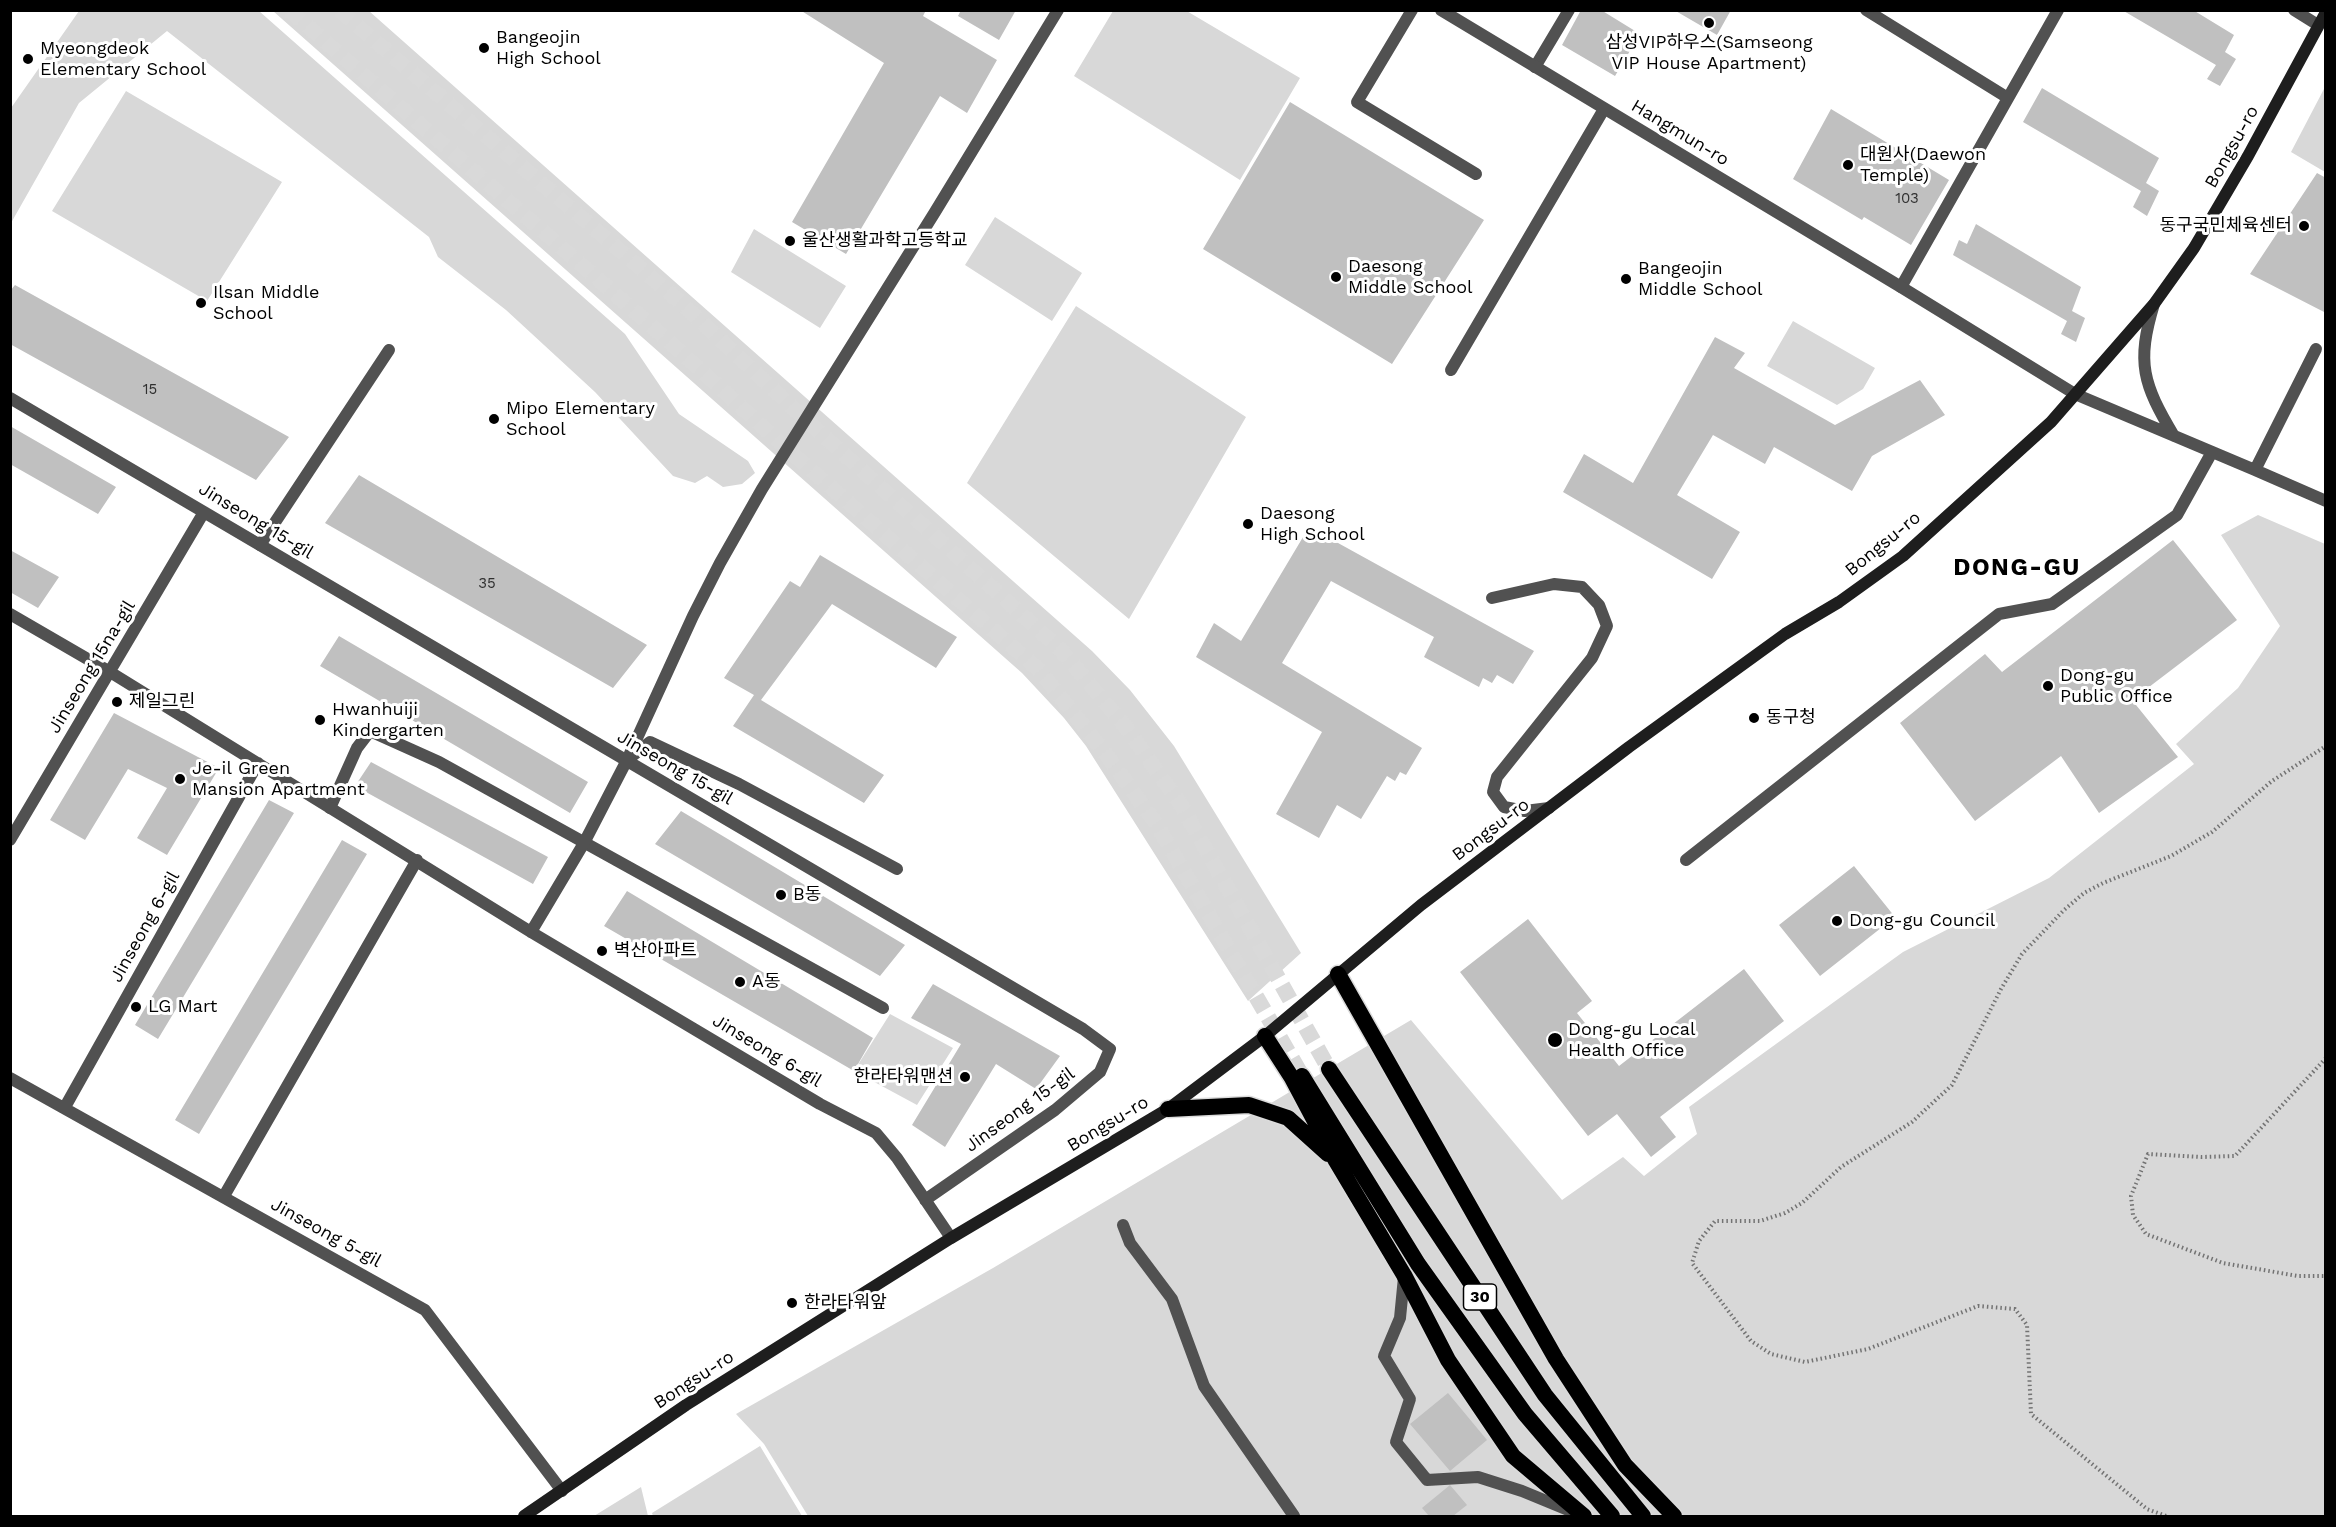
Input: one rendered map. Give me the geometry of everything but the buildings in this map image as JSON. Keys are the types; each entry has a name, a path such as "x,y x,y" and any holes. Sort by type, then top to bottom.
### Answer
{"highway":[{"path":"1338,974 1556,1359 1625,1466 1674,1516"},
{"path":"1265,1036 1292,1078 1336,1161 1404,1275 1448,1360 1513,1456 1584,1516"},
{"name":"30","path":"1329,1069 1545,1395 1643,1516"},
{"name":"30","path":"1302,1076 1418,1264 1525,1414 1612,1516"},
{"path":"1168,1109 1249,1105 1288,1118 1336,1161"}],"main road":[{"name":"Bongsu-ro","path":"524,1516 686,1405 951,1238 1168,1109 1265,1036 1421,905 1549,808 1740,666 1785,634 1839,602 1903,556 2051,422 2154,304 2194,248 2248,156 2325,12"}],"street":[{"path":"531,932 584,843 627,760 693,616 730,544 1058,10"},
{"path":"1412,10 1357,102 1476,174"},
{"name":"Hangmun-ro","path":"1441,10 2075,394 2325,501"},
{"path":"1535,67 1569,10"},
{"path":"1866,10 2008,99"},
{"path":"1901,287 2058,10"},
{"path":"2294,10 2318,25"},
{"path":"1451,370 1604,109"},
{"path":"2154,304 2143,353 2145,371 2151,394 2174,436"},
{"path":"260,545 389,350"},
{"path":"2255,470 2316,350"},
{"name":"Jinseong 15-gil","path":"10,398 1083,1029 1110,1049 1100,1072 1055,1110 925,1200"},
{"path":"1686,860 1999,614 2052,604 2177,515 2212,452"},
{"name":"Jinseong 15na-gil","path":"10,840 204,512"},
{"path":"1492,598 1554,584 1582,587 1599,605 1607,626 1592,658 1497,777 1493,792 1504,807 1525,811 1549,808"},
{"name":"Jinseong 6-gil","path":"10,614 110,672 531,932 810,1098 876,1133 897,1158 951,1238"},
{"path":"330,808 357,748 370,731 439,762 883,1008"},
{"path":"627,760 650,742 739,784 897,869"},
{"name":"Jinseong 6-gil","path":"65,1107 258,763"},
{"path":"224,1196 417,860"},
{"name":"Jinseong 5-gil","path":"10,1078 425,1310 562,1491"},
{"path":"1123,1225 1130,1243 1172,1299 1204,1386 1294,1516"},
{"path":"1404,1275 1400,1318 1384,1356 1410,1399 1396,1442 1426,1480 1478,1477 1522,1491 1584,1516"}],"path":[{"path":"2166,1516 2147,1509 2031,1414 2027,1325 2015,1309 1978,1306 1868,1349 1805,1362 1771,1354 1751,1341 1692,1263 1699,1241 1715,1221 1760,1221 1785,1213 1802,1203 1841,1167 1912,1122 1952,1085 2001,989 2022,954 2064,910 2084,893 2171,856 2212,832 2272,781 2325,746"},
{"path":"2325,1058 2235,1156 2148,1154 2131,1196 2133,1215 2146,1234 2223,1263 2298,1276 2325,1276"}],"shaded area":[{"path":"1185,10 1300,78 1240,180 1074,76 1113,11"},
{"path":"79,11 259,11 625,334 679,414 748,461 755,473 742,484 723,487 707,476 695,483 673,476 595,392 506,310 438,257 429,237 167,31 79,103 11,223 11,108"},
{"path":"273,11 369,11 1092,651 1130,690 1174,746 1301,953 1248,1001 1086,746 1064,718 1022,673"},
{"path":"2325,87 2325,172 2291,152"},
{"path":"126,91 282,182 207,301 52,211"},
{"path":"995,217 1082,273 1052,321 965,265"},
{"path":"754,229 846,286 820,328 731,272"},
{"path":"1076,306 1246,417 1129,619 967,483"},
{"path":"1793,321 1875,368 1863,389 1837,405 1767,366"},
{"path":"2258,515 2325,544 2325,1516 808,1516 764,1444 736,1414 993,1268 1411,1020 1562,1200 1623,1157 1644,1176 1697,1134 1689,1107 1903,952 2049,878 2194,764 2176,744 2238,688 2280,626 2221,535"},
{"path":"890,1014 953,1048 917,1105 854,1071"},
{"path":"760,1446 802,1516 653,1516 652,1513"},
{"path":"641,1487 648,1516 594,1516"}],"tunnel":[{"path":"289,10 663,336 785,447 1039,670 1105,753 1157,825 1302,1076"},
{"path":"339,10 679,301 804,418 1060,649 1125,726 1181,805 1329,1069"}],"place":[{"name":"삼성VIP하우스(Samseong VIP House Apartment)","path":"1709,23"},
{"name":"Bangeojin High School","path":"484,48"},
{"name":"Myeongdeok Elementary School","path":"28,59"},
{"name":"대원사(Daewon Temple)","path":"1848,165"},
{"name":"동구국민체육센터","path":"2304,226"},
{"name":"울산생활과학고등학교","path":"790,241"},
{"name":"Daesong Middle School","path":"1336,277"},
{"name":"Bangeojin Middle School","path":"1626,279"},
{"name":"Ilsan Middle School","path":"201,303"},
{"name":"Mipo Elementary School","path":"494,419"},
{"name":"Daesong High School","path":"1248,524"},
{"name":"Dong-gu Public Office","path":"2048,686"},
{"name":"제일그린","path":"117,702"},
{"name":"동구청","path":"1754,718"},
{"name":"Hwanhuiji Kindergarten","path":"320,720"},
{"name":"Je-il Green Mansion Apartment","path":"180,779"},
{"name":"B동","path":"781,895"},
{"name":"Dong-gu Council","path":"1837,921"},
{"name":"벽산아파트","path":"602,951"},
{"name":"A동","path":"740,982"},
{"name":"LG Mart","path":"136,1007"},
{"name":"Dong-gu Local Health Office","path":"1555,1040"},
{"name":"한라타워맨션","path":"965,1077"},
{"name":"한라타워앞","path":"792,1303"}],"district":[{"name":"DONG-GU","path":"2017,568"}]}
